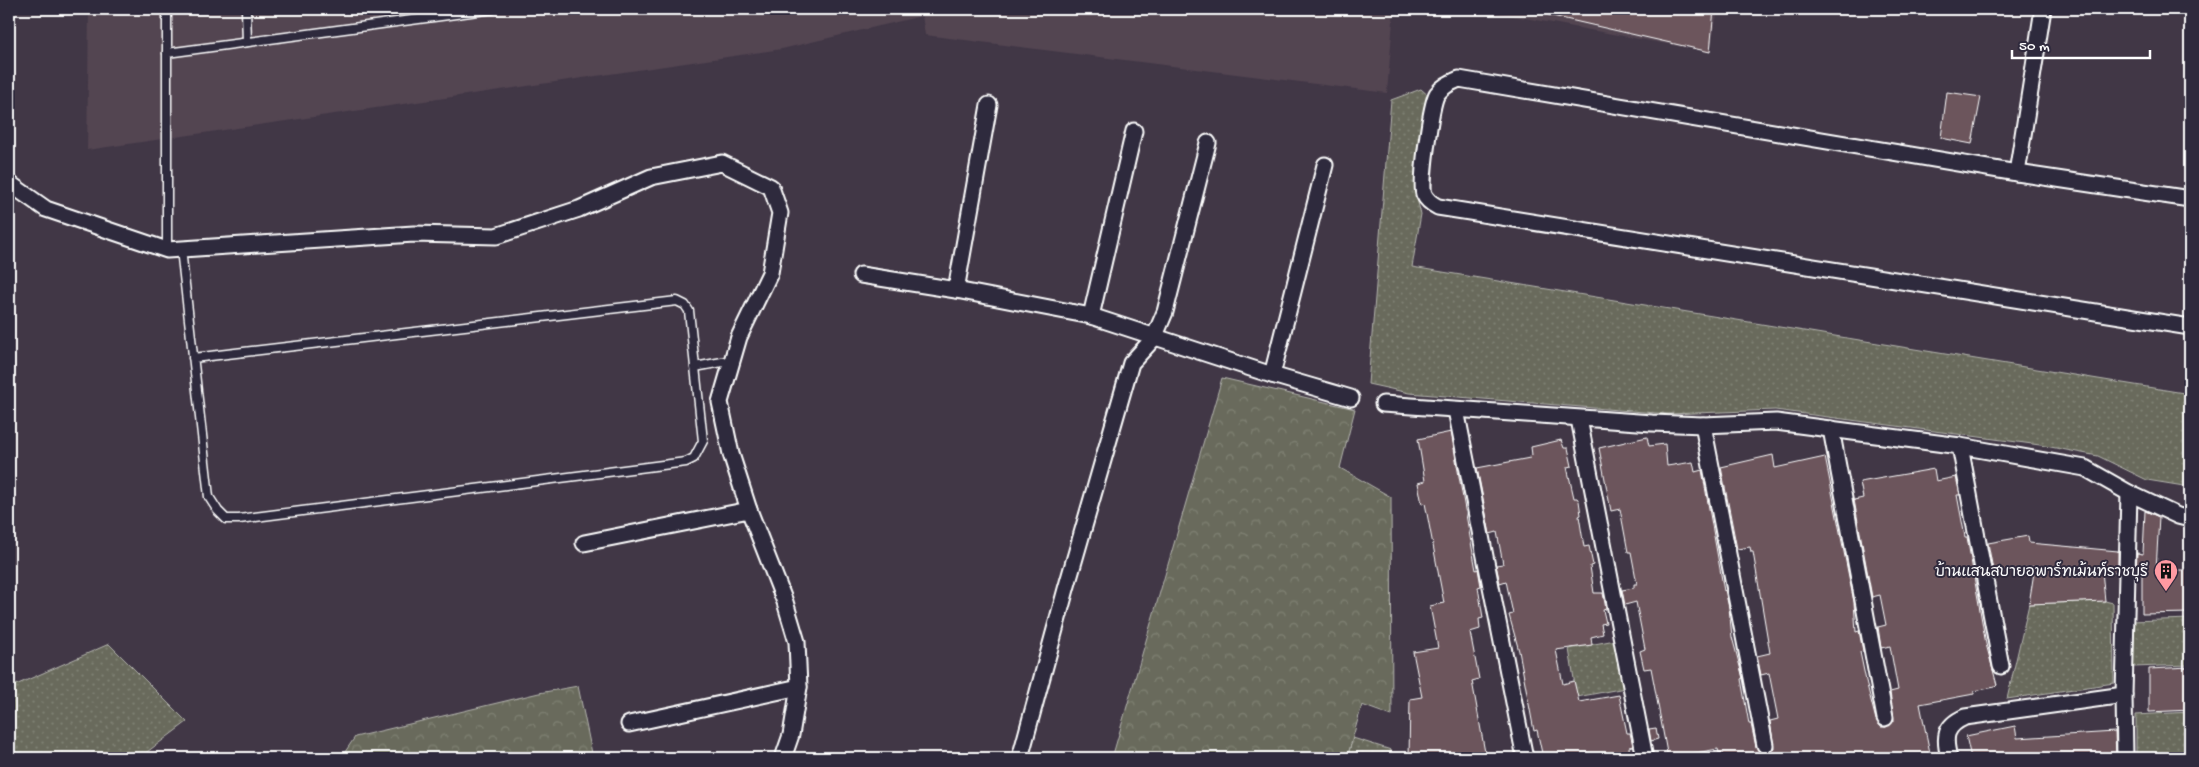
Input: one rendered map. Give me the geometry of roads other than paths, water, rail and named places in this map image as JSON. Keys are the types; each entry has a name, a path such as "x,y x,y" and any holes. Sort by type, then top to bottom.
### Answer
{"street":[{"path":"2017,173 2043,9"},
{"path":"2190,199 2017,173 1459,79 1444,86 1436,96 1423,172 1424,194 1430,204 1438,207 2190,328"},
{"path":"956,290 989,105"},
{"path":"1091,316 1134,131"},
{"path":"1020,758 1066,589 1132,363 1154,338 1165,312 1208,142"},
{"path":"9,183 46,209 174,249 414,234 496,236 579,209 651,177 722,164 771,187 780,213 770,273 739,337 720,402 731,454 749,510 785,602 797,642 799,687 791,735 782,758"},
{"path":"1272,375 1325,165"},
{"path":"861,275 956,290 1091,316 1154,338 1352,398"},
{"path":"1383,404 1579,419 1703,425 1776,422 1960,446 2085,468 2129,493 2178,516 2190,519"},
{"path":"1456,410 1525,758"},
{"path":"1579,419 1645,758"},
{"path":"1703,425 1765,746"},
{"path":"1831,429 1885,718"},
{"path":"1960,446 2001,666"},
{"path":"2125,758 2124,695 2129,493"},
{"path":"584,543 749,510"},
{"path":"629,724 799,687"},
{"path":"1949,758 1945,744 1948,730 1954,721 1965,717 2124,695"}],"lane":[{"path":"167,9 166,53 174,249 193,358 209,497 226,519 239,519 686,462 694,458 703,441 689,312 685,305 677,301 669,300 193,358"},
{"path":"246,9 248,42"},
{"path":"166,53 493,9"},
{"path":"695,367 733,360"}],"place":[{"name":"บ้านแสนสบายอพาร์ทเม้นท์ราชบุรี","path":"2166,592"}]}
